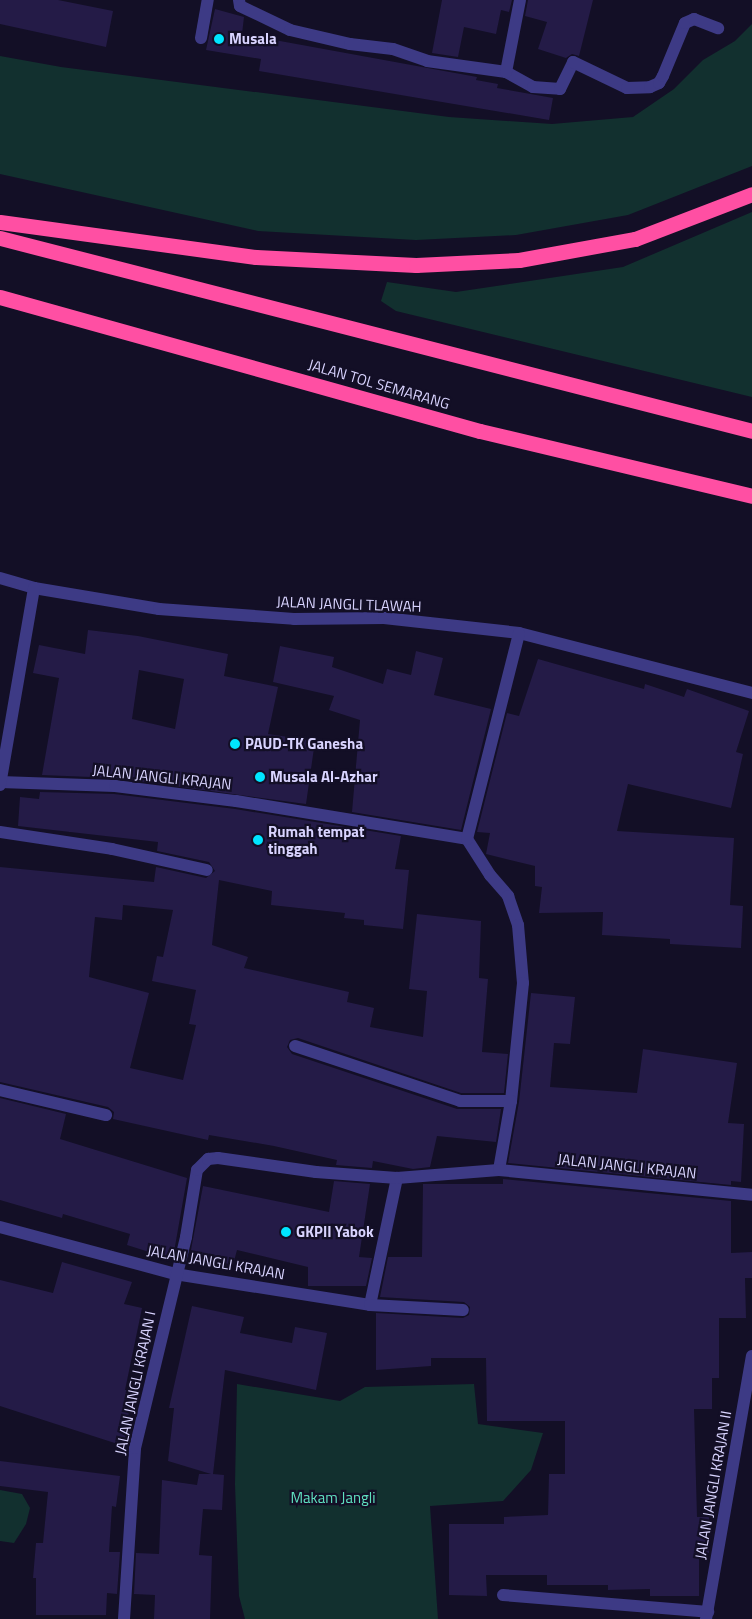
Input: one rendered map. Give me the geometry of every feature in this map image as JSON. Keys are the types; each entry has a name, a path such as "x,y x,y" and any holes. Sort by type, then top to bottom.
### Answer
{"highway":[{"path":"0,222 256,257 416,265 519,260 635,239 752,194"},
{"path":"0,238 752,431"},
{"name":"JALAN TOL SEMARANG","path":"0,297 480,430 752,496"}],"street":[{"path":"202,38 208,0"},
{"path":"239,0 240,6 290,30 350,44 393,49 427,60 506,72 534,87 560,89 573,62 627,88 650,87 659,83 663,76 685,23 694,19 718,28"},
{"path":"506,72 520,0"},
{"name":"JALAN JANGLI TLAWAH","path":"0,578 34,588 159,609 294,619 384,618 519,633 752,693"},
{"path":"0,783 34,588"},
{"path":"499,1170 511,1101 523,982 518,925 508,896 490,875 467,839 519,633"},
{"name":"JALAN JANGLI KRAJAN","path":"0,783 143,790 467,839"},
{"path":"0,832 112,848 206,870"},
{"path":"295,1046 460,1101 511,1101"},
{"path":"0,1090 106,1115"},
{"name":"JALAN JANGLI KRAJAN I","path":"124,1619 135,1448 175,1274 186,1236 197,1170 208,1159 397,1178"},
{"name":"JALAN JANGLI KRAJAN","path":"397,1178 499,1170 752,1195"},
{"path":"370,1305 397,1178"},
{"name":"JALAN JANGLI KRAJAN","path":"0,1227 175,1274 370,1305 463,1310"},
{"name":"JALAN JANGLI KRAJAN II","path":"707,1616 750,1383 752,1356"},
{"path":"502,1595 707,1616"}],"green space":[{"path":"752,24 752,166 628,215 516,235 416,240 258,231 0,174 0,56 61,67 449,117 552,124 633,117 674,89 703,60 735,41"},
{"path":"752,212 752,397 396,311 381,301 387,282 456,292 623,267"},
{"name":"Makam Jangli","path":"237,1384 340,1401 365,1387 474,1384 478,1424 543,1433 531,1470 503,1501 430,1506 438,1619 245,1619 239,1596 235,1484"},
{"path":"0,1490 22,1494 30,1508 26,1524 14,1543 0,1541"}],"building":[{"path":"0,0 58,0 113,11 106,47 0,24"},
{"path":"442,0 512,0 509,12 501,10 496,34 464,27 458,57 432,53"},
{"path":"528,0 593,0 579,56 572,54 566,58 538,49 547,22 525,16"},
{"path":"215,9 244,17 242,34 477,77 476,80 498,84 497,88 553,98 549,120 259,71 261,59 206,50"},
{"path":"88,630 138,636 228,654 224,676 278,687 268,734 315,741 306,804 116,778 42,775 59,678 33,673 39,645 85,654","holes":["139,670 184,679 175,729 132,719"]},
{"path":"280,646 334,657 332,667 383,684 387,669 411,675 416,651 443,658 434,695 491,709 461,830 352,812 360,720 329,710 334,696 273,682"},
{"path":"538,659 644,689 645,684 684,697 687,689 749,711 736,752 743,754 731,808 628,784 617,831 734,838 730,905 743,906 741,948 670,944 670,939 602,935 603,912 539,913 542,887 535,886 535,866 486,854 490,833 477,832 507,713 519,716"},
{"path":"40,792 114,794 235,809 401,836 395,869 409,870 403,929 364,925 364,920 344,918 345,913 271,905 272,891 219,880 212,945 248,957 244,968 349,992 347,1002 374,1008 370,1027 423,1037 427,991 409,989 417,914 481,921 479,978 488,979 482,1052 508,1054 504,1093 461,1093 298,1038 290,1040 287,1047 292,1054 457,1109 501,1109 496,1142 437,1136 430,1167 413,1169 373,1161 372,1168 336,1165 337,1160 274,1146 209,1135 208,1140 113,1119 114,1112 108,1107 0,1082 0,867 154,882 156,867 206,878 215,871 209,862 157,851 158,842 18,826 20,797 39,799","holes":["123,905 173,910 163,957 157,956 152,981 196,990 189,1024 196,1025 183,1080 130,1068 149,993 89,977 95,917 122,920"]},
{"path":"531,993 575,997 570,1044 554,1043 550,1087 637,1093 643,1049 737,1063 728,1123 744,1124 741,1182 731,1181 731,1185 508,1163 519,1102"},
{"path":"0,1098 66,1114 60,1139 187,1178 174,1252 170,1251 168,1258 127,1245 130,1234 63,1214 62,1218 0,1200"},
{"path":"503,1179 731,1201 731,1253 752,1252 752,1278 745,1278 746,1318 719,1318 719,1378 712,1378 712,1409 694,1409 697,1517 709,1517 709,1553 699,1553 699,1596 650,1596 650,1589 608,1590 608,1585 547,1585 547,1575 486,1575 487,1596 449,1595 449,1524 504,1524 504,1517 548,1515 549,1474 565,1474 565,1421 487,1421 486,1358 431,1358 431,1366 376,1370 376,1313 463,1318 469,1315 470,1307 464,1302 380,1297 388,1257 422,1257 423,1184 503,1184"},
{"path":"334,1181 370,1184 359,1257 372,1258 366,1286 308,1286 308,1267 237,1250 233,1265 190,1255 203,1186 329,1212"},
{"path":"62,1262 132,1282 124,1304 142,1308 125,1390 132,1390 124,1446 0,1406 0,1280 53,1293"},
{"path":"192,1306 244,1317 240,1333 292,1343 295,1327 327,1333 316,1390 225,1370 213,1474 224,1475 222,1510 203,1509 199,1555 212,1556 210,1619 154,1619 155,1595 134,1594 136,1553 159,1554 162,1480 197,1485 199,1474 211,1474 168,1461 174,1408 169,1408"},
{"path":"0,1461 120,1476 116,1507 112,1506 109,1552 120,1552 117,1594 107,1593 106,1615 36,1615 36,1578 33,1578 36,1543 43,1543 48,1492 0,1486"}],"place":[{"name":"Musala","path":"219,39"},
{"name":"PAUD-TK Ganesha","path":"235,744"},
{"name":"Musala Al-Azhar","path":"260,777"},
{"name":"Rumah tempat tinggah","path":"258,840"},
{"name":"GKPII Yabok","path":"286,1232"}]}
